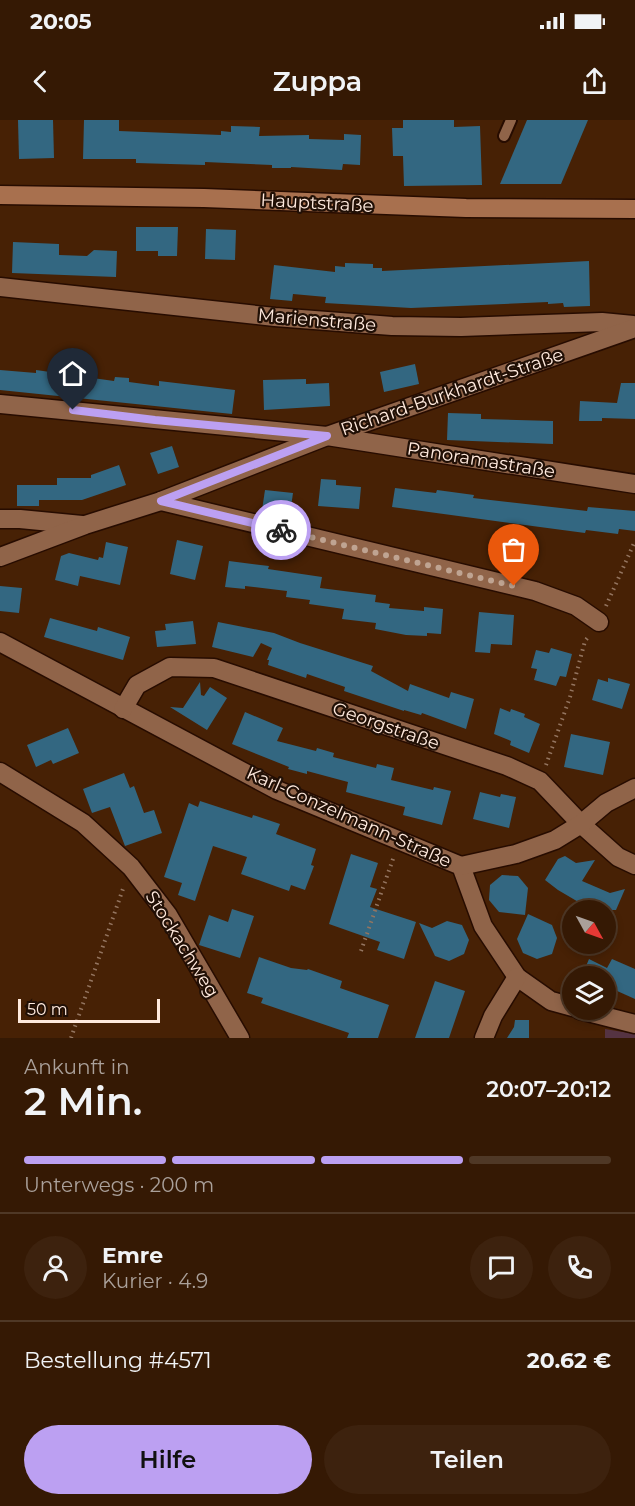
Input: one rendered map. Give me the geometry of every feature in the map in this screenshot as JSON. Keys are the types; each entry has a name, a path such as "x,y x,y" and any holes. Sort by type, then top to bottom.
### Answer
{"main road":[{"name":"Hauptstraße","path":"0,195 204,198 466,208 635,209"}],"street":[{"name":"Marienstraße","path":"0,287 276,317 392,326 461,327 602,322 635,327"},
{"name":"Richard-Burkhardt-Straße","path":"0,557 85,525 161,501 327,436 635,327"},
{"name":"Panoramastraße","path":"0,404 327,436 635,484"},
{"path":"161,501 535,591 576,606 599,622"},
{"path":"0,519 85,525"},
{"name":"Karl-Conzelmann-Straße","path":"0,642 277,790 461,866 483,926 518,977 551,1001 562,1004"},
{"name":"Georgstraße","path":"123,709 136,686 170,667 214,668 496,763 540,781 581,824 618,857 635,865"},
{"name":"Stockachweg","path":"0,772 83,823 131,867 168,915 240,1038"},
{"path":"461,866 516,854 555,840 581,824 606,803 635,788"},
{"path":"484,1038 492,1016 518,977"},
{"path":"616,1019 635,1024"}],"lane":[{"path":"504,136 511,120"}],"path":[{"path":"540,781 570,697 585,641 599,622 635,541"},
{"path":"361,951 399,841"},
{"path":"71,1038 131,867"}],"shaded area":[{"path":"605,1029 635,1034 635,1038 605,1038"}],"building":[{"path":"18,120 53,120 54,158 19,159"},
{"path":"84,120 119,120 119,131 221,135 221,131 231,132 231,126 260,127 259,136 309,135 309,139 344,140 344,134 361,135 360,165 343,164 342,170 272,168 272,165 205,162 205,165 136,163 136,159 83,159"},
{"path":"403,120 454,120 454,127 480,126 482,185 404,186 403,156 393,156 392,128 403,128"},
{"path":"527,120 588,120 561,184 500,184"},
{"path":"136,227 178,227 177,256 158,256 158,251 136,251"},
{"path":"206,229 236,230 235,260 205,259"},
{"path":"13,242 59,244 59,255 87,256 94,250 117,251 116,277 12,273"},
{"path":"589,261 590,306 564,307 563,303 548,304 548,302 411,308 325,303 326,297 293,294 292,301 270,299 274,265 335,272 335,266 345,267 345,263 373,264 373,268 382,268 382,271"},
{"path":"415,364 419,384 384,392 380,372"},
{"path":"0,370 36,373 36,370 114,381 115,377 129,378 129,382 159,386 159,381 235,390 232,414 0,390"},
{"path":"306,379 306,384 329,383 330,406 264,410 263,380"},
{"path":"621,383 635,383 635,419 602,418 602,421 579,421 580,401 617,403"},
{"path":"448,413 481,414 481,419 553,421 553,444 447,440"},
{"path":"172,446 179,467 158,474 150,453"},
{"path":"119,465 126,485 82,500 39,500 39,506 17,506 17,485 57,485 57,478 91,478 91,475"},
{"path":"321,479 336,480 336,485 361,487 359,509 318,506"},
{"path":"395,488 436,493 437,490 474,495 473,498 587,511 588,507 635,511 635,531 619,529 618,534 586,530 585,533 392,507"},
{"path":"265,490 293,493 290,514 262,510"},
{"path":"177,540 203,546 195,580 170,574"},
{"path":"106,542 128,547 120,585 80,576 78,586 55,580 61,556 69,553 98,560 99,557 103,558"},
{"path":"229,561 269,566 268,569 322,577 320,588 376,595 375,602 390,604 389,608 424,611 424,607 443,609 441,634 406,635 375,629 376,623 342,619 344,609 309,604 310,600 286,597 287,591 245,586 245,589 225,587"},
{"path":"0,586 22,588 19,613 0,611"},
{"path":"479,612 514,615 512,645 491,644 490,653 475,652"},
{"path":"50,618 97,631 98,627 130,637 123,660 44,637"},
{"path":"193,621 196,644 157,647 155,631 166,630 165,624"},
{"path":"218,622 274,633 373,666 371,671 408,691 410,684 449,698 451,692 474,699 466,729 422,713 421,715 404,711 344,691 345,687 307,674 306,678 268,665 269,660 267,660 272,648 261,643 253,657 212,647"},
{"path":"551,648 572,654 566,677 560,676 556,686 534,680 537,669 531,668 536,650 549,653"},
{"path":"608,678 630,684 622,709 592,700 598,679 608,682"},
{"path":"200,682 201,695 204,696 210,687 227,698 207,730 170,707 183,708"},
{"path":"500,708 525,714 524,717 540,724 529,753 510,745 511,741 494,734"},
{"path":"245,712 283,728 277,741 316,751 317,748 334,753 333,757 376,768 377,764 394,768 391,780 433,790 434,787 451,791 442,825 403,815 405,807 346,792 348,782 307,771 307,774 288,769 289,767 232,744"},
{"path":"68,728 79,753 53,764 51,760 36,767 27,745"},
{"path":"571,734 610,742 603,775 564,767"},
{"path":"124,773 130,788 134,786 144,813 154,810 162,833 125,846 110,807 92,813 83,789"},
{"path":"480,792 500,797 501,794 516,797 509,828 473,819"},
{"path":"200,801 252,818 253,815 280,824 276,834 316,849 311,865 314,866 305,890 291,885 289,891 241,874 247,857 213,846 195,901 178,895 182,883 164,877 189,803 198,807"},
{"path":"351,854 378,863 370,887 377,889 370,907 416,922 404,959 377,950 380,942 329,924"},
{"path":"565,856 576,863 595,860 582,881 610,893 625,889 616,910 616,900 575,900 545,880 558,859"},
{"path":"502,875 518,876 528,888 525,915 499,912 489,900 490,885"},
{"path":"232,909 254,916 240,958 199,945 209,915 228,922"},
{"path":"528,914 552,925 557,938 552,954 537,959 523,953 517,939"},
{"path":"447,921 462,925 469,940 464,954 449,961 435,956 419,923 432,928"},
{"path":"259,957 291,968 308,969 342,981 340,988 389,1005 378,1038 347,1038 349,1033 261,1003 263,998 247,993"},
{"path":"589,959 603,966 586,966"},
{"path":"612,959 635,969 635,999 616,990 616,966 608,966"},
{"path":"435,981 465,991 449,1038 415,1038"},
{"path":"515,1020 529,1020 529,1038 507,1038 514,1027"}],"way so far":[{"path":"281,530 514,586"}],"route":[{"path":"73,410 327,436 161,501 281,530"}]}
